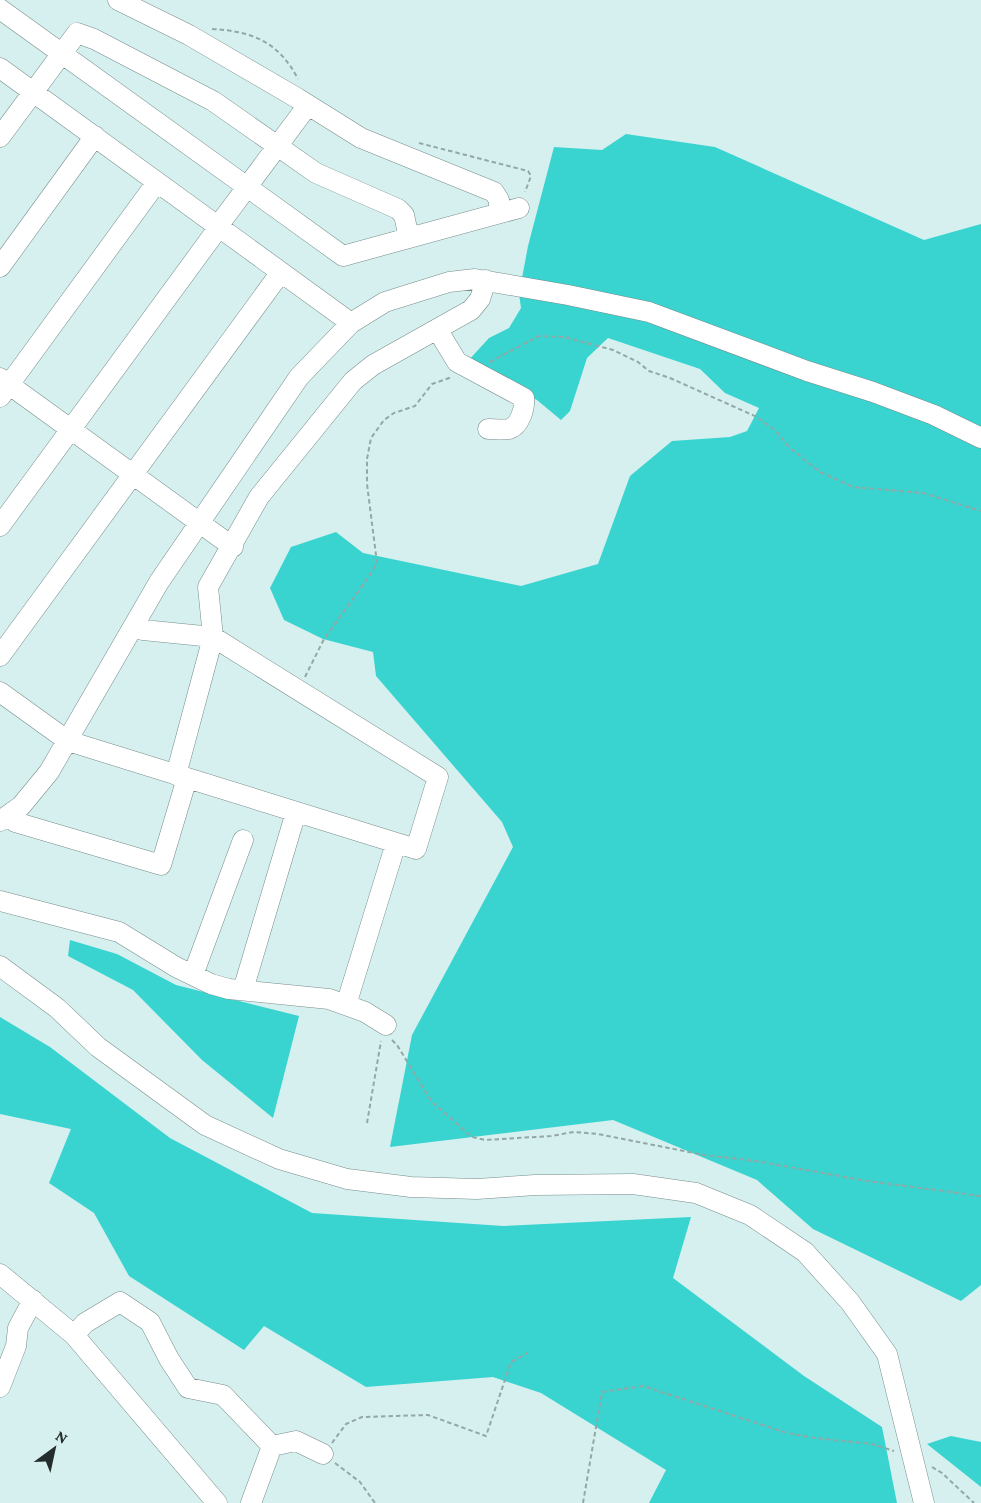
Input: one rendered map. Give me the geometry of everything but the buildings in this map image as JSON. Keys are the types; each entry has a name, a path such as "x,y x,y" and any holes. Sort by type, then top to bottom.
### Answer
{"street":[{"path":"118,0 183,32 361,138 494,192 499,200 499,213"},
{"path":"0,9 343,256 519,208"},
{"path":"0,137 77,33 94,39 213,101 316,173 398,209 404,214 409,238"},
{"path":"0,68 351,323"},
{"path":"0,526 277,146 302,101"},
{"path":"0,267 95,136"},
{"path":"157,182 3,386 70,429 232,547"},
{"path":"0,656 281,272"},
{"path":"4,818 21,806 49,772 159,582 299,377 351,323 385,302 449,282 475,279 649,312 934,415 981,438"},
{"path":"4,818 161,865 213,637 208,587 259,497 353,381 373,365 471,310 480,299 486,280"},
{"path":"437,328 457,362 524,398 525,405 515,426 510,429 488,429"},
{"path":"0,692 68,741 416,849 438,777 213,637 143,630 134,626"},
{"path":"243,990 296,812"},
{"path":"193,975 243,840"},
{"path":"346,1005 396,843"},
{"path":"0,901 119,932 211,984 243,990 329,999 364,1012 384,1027"},
{"path":"0,966 57,1008 98,1047 205,1125 279,1160 347,1179 411,1187 477,1189 535,1185 633,1184 696,1193 750,1215 805,1252 850,1302 887,1354 924,1503"},
{"path":"0,1274 74,1335 217,1503"},
{"path":"0,1387 16,1346 18,1328 33,1300"},
{"path":"74,1335 85,1323 120,1302 150,1322 169,1359 188,1388 223,1395 272,1446"},
{"path":"272,1446 296,1441 323,1454"},
{"path":"251,1503 272,1446"}],"path":[{"path":"183,32 196,28 228,30 265,41 291,66 302,88 302,101"},
{"path":"420,143 528,171 531,176 519,208"},
{"path":"299,690 324,639 377,563 367,484 367,459 371,438 384,420 394,413 415,406 432,384 493,361 539,336 564,337 613,350 638,362 650,371 756,417 776,431 790,448 820,472 853,487 923,493 981,511"},
{"path":"367,1123 384,1027"},
{"path":"384,1027 432,1102 472,1137 485,1140 551,1136 574,1132 598,1134 704,1155 756,1161 867,1181 981,1196"},
{"path":"375,1503 360,1482 323,1454 346,1424 362,1417 429,1415 486,1436 511,1362 528,1353"},
{"path":"583,1503 602,1392 643,1386 787,1433 872,1444 913,1457 942,1473 974,1503"}],"shaded area":[{"path":"626,134 715,147 924,240 981,224 981,1285 961,1301 813,1229 757,1180 613,1120 390,1147 412,1035 513,847 502,822 376,676 373,652 323,639 284,620 270,588 291,547 336,532 363,553 521,586 598,564 630,476 672,441 730,437 747,431 759,408 725,393 700,369 608,338 587,358 570,411 561,420 537,400 467,362 489,338 509,328 521,308 519,294 528,246 554,147 602,150"},
{"path":"70,940 117,954 176,985 299,1016 273,1118 202,1060 133,990 68,956"},
{"path":"0,1017 50,1047 170,1138 312,1213 503,1226 691,1217 673,1278 804,1376 882,1427 897,1503 649,1503 666,1470 541,1393 493,1377 366,1387 264,1326 244,1350 129,1276 94,1213 49,1183 71,1129 0,1114"},
{"path":"951,1436 981,1442 981,1487 927,1444"}]}
